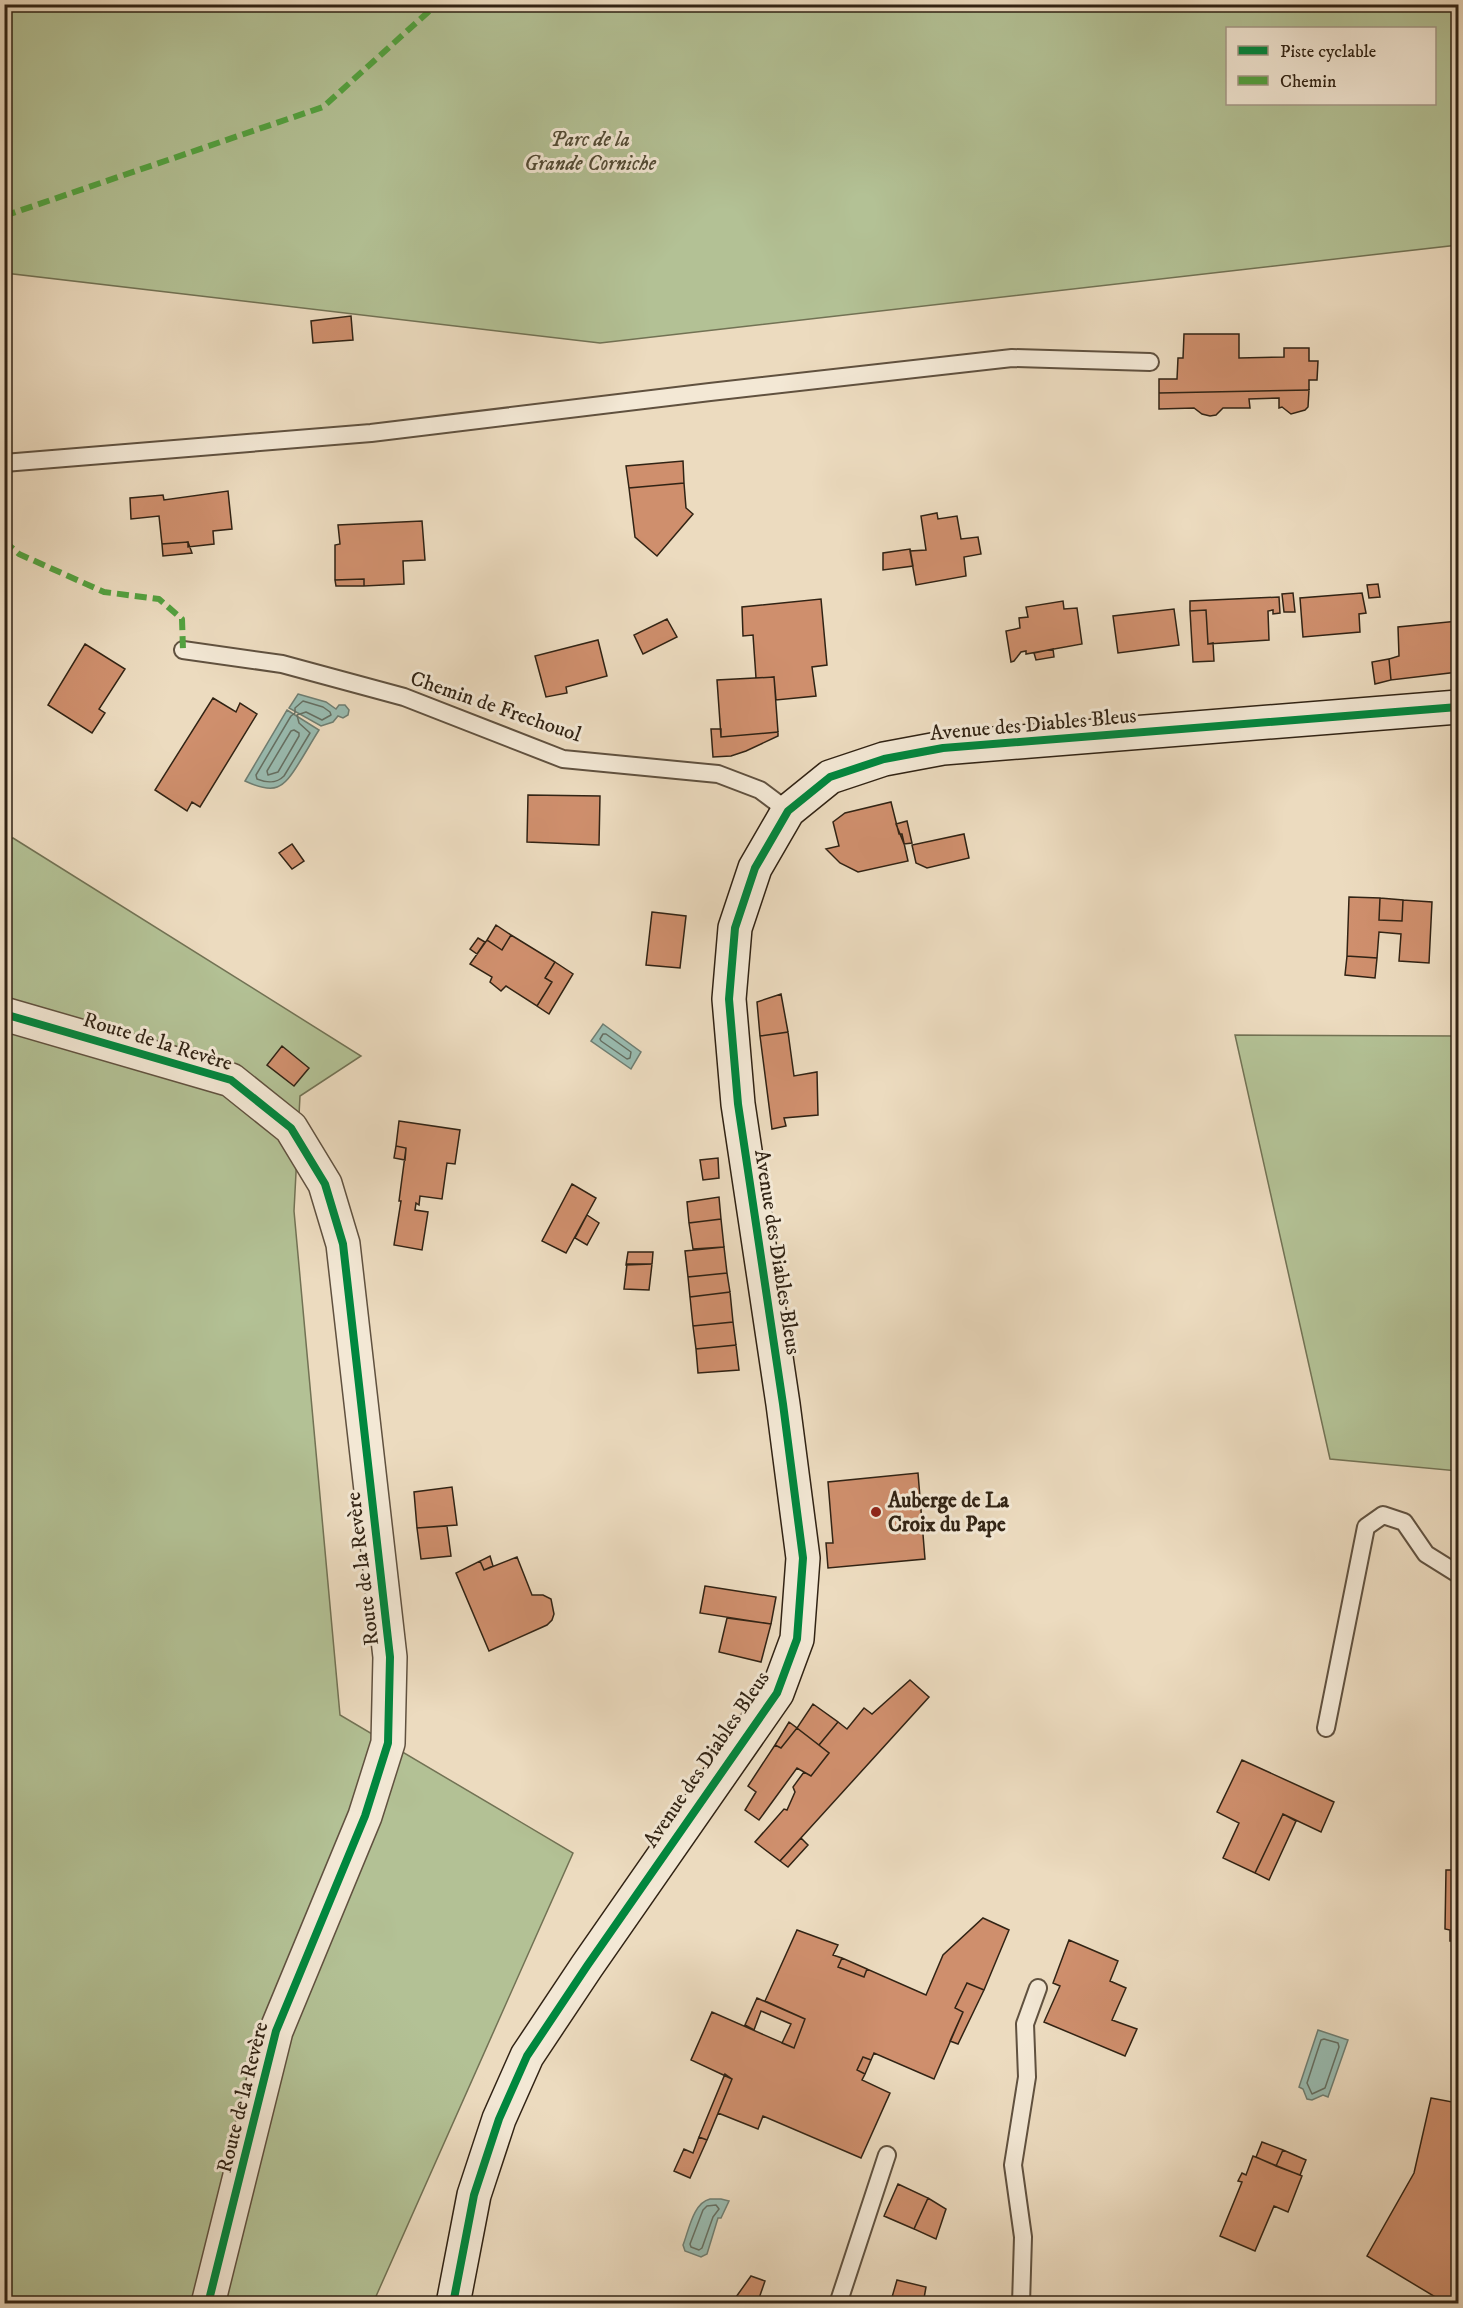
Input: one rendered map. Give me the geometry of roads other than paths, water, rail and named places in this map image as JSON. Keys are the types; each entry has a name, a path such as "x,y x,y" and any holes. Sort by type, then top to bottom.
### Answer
{"main road":[{"name":"Avenue des Diables Bleus","path":"453,2304 474,2194 499,2119 527,2056 777,1693 797,1639 803,1558 783,1404 738,1104 729,999 735,928 755,868 788,811 830,777 884,759 943,748 1458,707"},
{"name":"Route de la Revère","path":"4,1014 231,1080 291,1128 324,1184 343,1244 390,1657 388,1743 365,1816 276,2031 208,2304"}],"lane":[{"path":"4,463 371,433 1012,358 1150,362"},
{"name":"Chemin de Frechouol","path":"183,650 282,664 404,697 563,759 718,774 760,790 788,811"},
{"path":"1326,1728 1366,1527 1383,1515 1404,1522 1426,1554 1458,1574"},
{"path":"1022,2304 1023,2237 1014,2165 1027,2077 1025,2024 1038,1988"},
{"path":"838,2304 887,2155"}],"water":[{"path":"298,694 326,702 336,709 339,705 345,705 349,710 348,715 343,718 338,716 333,722 321,726 289,708"},
{"path":"287,710 319,730 283,784 264,788 245,781"},
{"path":"603,1024 641,1052 631,1069 591,1041"},
{"path":"1318,2030 1348,2040 1328,2097 1323,2095 1312,2100 1307,2099 1303,2089 1299,2087"},
{"path":"710,2199 729,2201 721,2218 718,2218 707,2254 701,2257 685,2251 683,2245 696,2211 699,2206"}],"place":[{"name":"Auberge de La Croix du Pape","path":"876,1512"}],"park label":[{"name":"Parc de la Grande Corniche","path":"590,151"}]}
